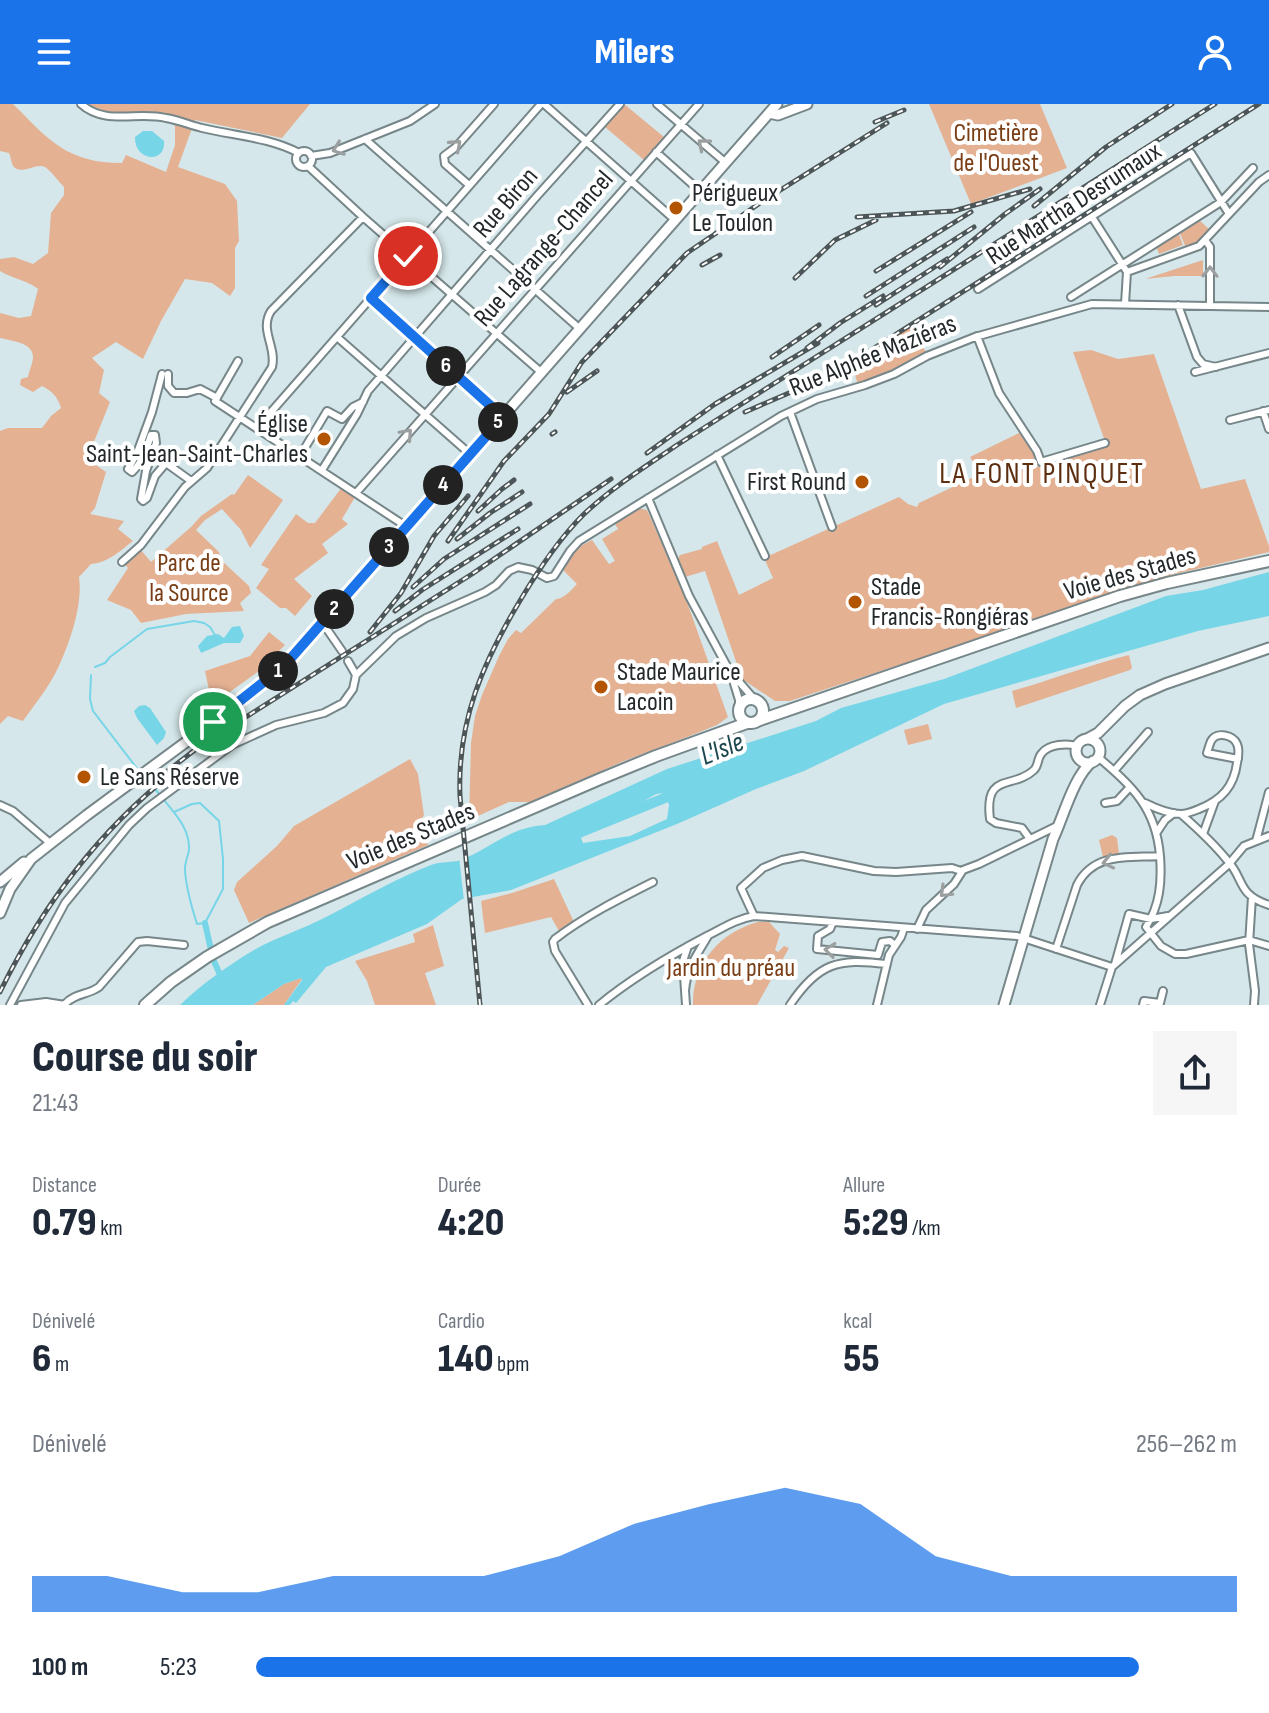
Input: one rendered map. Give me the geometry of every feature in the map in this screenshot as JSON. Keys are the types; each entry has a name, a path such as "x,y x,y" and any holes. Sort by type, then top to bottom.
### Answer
{"main road":[{"path":"0,913 16,880 31,859 284,666 777,104"},
{"path":"769,113 778,115 807,104"},
{"name":"Voie des Stades","path":"760,720 1120,596 1269,560"},
{"path":"1075,785 1077,746 1098,733 1132,700 1269,648"},
{"path":"757,701 764,713 756,723 747,723 741,718 739,710 743,702 757,701"},
{"name":"Voie des Stades","path":"757,701 770,707 808,703"},
{"name":"Voie des Stades","path":"709,737 726,726 739,710"},
{"path":"1004,1005 1075,785 1083,769 1097,756 1103,737 1120,711"},
{"name":"Voie des Stades","path":"145,1005 171,982 217,950 256,928 600,779 747,723"},
{"path":"1087,739 1096,742 1097,756"},
{"path":"1078,758 1085,762 1097,756"},
{"path":"1,881 31,859"},
{"path":"1,881 8,878 16,880"}],"street":[{"path":"81,104 101,116 163,117 280,144 311,156 330,153 365,139 416,117 435,104"},
{"path":"469,185 445,164 444,156 456,147 494,104"},
{"path":"257,428 542,104 675,220"},
{"name":"Rue Biron","path":"322,470 368,391 381,375 620,104"},
{"path":"657,104 726,163"},
{"name":"Rue Lagrange-Chancel","path":"356,493 699,104"},
{"path":"365,139 580,329"},
{"path":"656,152 701,192"},
{"path":"299,153 296,159 298,164 308,166 542,373"},
{"name":"Rue Martha Desrumaux","path":"978,289 1191,153 1221,202"},
{"path":"308,166 311,156"},
{"path":"1071,297 1221,202 1253,168"},
{"path":"1127,272 1199,246 1269,175"},
{"path":"1221,202 1229,214"},
{"path":"122,562 141,545 191,481 207,468 274,361 262,321 363,217"},
{"path":"1092,217 1127,272 1125,304"},
{"path":"1205,240 1210,247 1210,306"},
{"path":"371,298 503,417"},
{"path":"1178,305 1197,357 1203,364 1216,367"},
{"name":"Rue Alphée Maziéras","path":"356,675 396,636 426,618 485,592 513,569 522,567 547,578 554,576 579,541 767,423 817,399 894,374 927,356 977,336 1080,306 1269,307"},
{"path":"977,336 999,393 1041,462 1105,443"},
{"path":"337,337 470,454"},
{"path":"1195,372 1269,353"},
{"path":"216,399 238,361"},
{"path":"191,481 166,463 155,476 147,498 141,499 146,471 156,443 155,435 151,435 135,469 132,472 128,469 137,453 165,374 168,386 174,393 200,389 407,527"},
{"path":"300,456 327,411 342,419 353,407 363,402"},
{"path":"1230,420 1266,410 1269,429"},
{"path":"790,412 832,527"},
{"path":"717,455 765,556"},
{"path":"648,498 683,583 729,670 739,697 739,710"},
{"path":"322,622 342,651"},
{"path":"10,1005 69,898 137,816 232,745 276,725 337,707 353,689 356,675 348,661"},
{"path":"729,670 757,701"},
{"path":"1114,771 1148,732"},
{"path":"1157,832 1165,820 1215,801 1231,785 1236,775 1238,759 1239,748 1231,737 1215,736 1207,753 1238,759"},
{"path":"1030,839 1022,828 990,819 989,800 995,788 1031,772 1045,750 1068,743 1077,746"},
{"path":"1097,756 1145,803 1157,832 1162,874 1148,931"},
{"path":"1105,803 1117,801 1130,787"},
{"path":"1256,841 1269,792"},
{"path":"1203,834 1215,801"},
{"path":"1145,803 1178,814 1203,834 1231,863 1240,885 1252,897 1269,905"},
{"path":"0,805 13,811 50,843"},
{"path":"1157,832 1161,810"},
{"path":"917,929 926,910 954,884 961,871 1054,828 1063,818"},
{"path":"1113,965 1148,931 1231,863 1244,846 1269,836"},
{"path":"754,916 741,888 763,868 782,860 802,856 874,871 952,868 961,871"},
{"path":"1056,949 1077,885 1089,868 1110,859 1160,856"},
{"path":"588,1005 555,951 553,942 581,920 653,882"},
{"path":"1252,897 1249,940 1254,1005"},
{"path":"1100,1005 1129,914 1151,919 1170,916"},
{"path":"599,1005 670,956 736,921 754,916 1025,938 1113,965"},
{"path":"833,922 830,929 818,936 817,949 878,959 886,964"},
{"path":"877,1005 886,964 904,928"},
{"path":"1148,931 1168,951 1181,955 1249,940 1269,946"},
{"path":"685,991 696,953 708,936"},
{"path":"21,1005 46,1002 65,1004 75,995 94,991 138,942 184,945"},
{"path":"878,959 882,942 895,945"},
{"path":"688,946 696,953"},
{"path":"686,1005 683,961 688,946"},
{"path":"670,956 678,956 683,961"},
{"path":"790,1005 820,970 852,961 878,959"},
{"path":"1143,1005 1144,1001 1160,1003 1163,991"}],"green space":[{"path":"0,104 13,104 49,138 73,154 103,162 122,163 126,155 166,172 175,145 175,126 162,112 107,112 87,104 310,104 282,138 195,120 178,167 225,184 237,201 239,241 235,248 235,288 230,296 212,283 185,279 143,359 116,342 92,358 104,370 99,393 110,402 87,459 106,472 95,508 90,514 124,521 118,529 133,541 108,559 91,564 79,577 74,623 54,675 23,721 8,716 0,724 0,431 8,428 42,428 61,408 46,388 42,386 33,392 20,385 21,379 28,377 32,352 21,343 0,338 0,313 19,318 31,316 38,289 0,271 0,259 14,257 33,264 48,253 51,213 64,195 64,187 45,167 17,169 9,153 0,151"},
{"path":"624,104 664,137 644,160 605,127"},
{"name":"Cimetière de l'Ouest","path":"929,104 1040,104 1067,168 971,204"},
{"path":"1198,219 1210,230 1196,244 1186,248 1179,231"},
{"path":"1178,232 1183,245 1159,254 1156,246"},
{"path":"1203,260 1203,276 1145,279"},
{"path":"912,326 927,354 894,372 858,385 852,365"},
{"path":"1091,350 1118,359 1154,354 1201,489 1245,479 1269,552 1175,574 790,701 775,701 742,679 705,571 685,577 677,560 680,555 717,541 739,595 773,578 764,558 899,497 917,507 919,503 980,474 970,457 1021,432 1033,449 1036,467 1106,444 1073,352"},
{"name":"Parc de la Source","path":"248,475 283,500 250,548 241,530 222,509 196,530 219,552 221,560 249,586 251,593 240,603 244,611 186,614 141,623 131,610 107,600 128,568 124,563 140,549 151,562 201,516 234,495"},
{"path":"342,487 355,497 342,519 348,524 322,544 328,553 294,579 312,596 295,616 256,588 269,569 261,565 296,514 308,523 315,523"},
{"name":"Stade Maurice Lacoin","path":"637,508 647,510 683,591 728,717 717,725 530,802 509,802 469,820 471,743 475,716 508,639 516,630 521,633 556,599 565,596 577,584 562,569 573,550 592,540 609,564 615,561 602,539 618,529 614,522"},
{"path":"269,632 285,645 259,671 224,696 220,703 209,690 205,671 250,656"},
{"path":"1129,655 1130,670 1016,708 1012,691"},
{"path":"928,724 932,739 908,745 904,730"},
{"path":"410,759 418,774 424,815 421,820 428,845 249,923 234,890 237,882 294,826"},
{"path":"1112,835 1117,838 1119,854 1103,857 1099,840"},
{"path":"554,879 574,922 559,931 551,917 485,933 481,901"},
{"name":"Jardin du préau","path":"758,922 769,922 780,934 775,950 778,952 784,946 789,948 757,1005 693,1005 697,976 711,952 732,933"},
{"path":"433,925 444,966 425,973 436,1005 375,1005 367,981 355,961 415,942 413,934"},
{"path":"301,978 284,1005 253,1005 284,984"}],"water":[{"path":"143,131 152,131 164,141 163,149 155,157 144,155 136,145 135,137"},
{"path":"1269,572 1269,616 1198,631 944,704 804,771 677,824 511,890 462,899 427,924 326,967 296,1003 293,1001 290,1005 284,1005 301,978 284,984 253,1005 180,1005 254,950 391,883 431,865 461,860 511,834 545,825 667,769 816,721 841,708 944,679 1166,596 1203,590","holes":["665,793 669,805 667,819 630,836 583,843 578,830 632,808 656,794"]},
{"path":"240,626 244,636 240,643 224,643 201,653 198,646 207,636 218,634 224,638 232,627"},
{"path":"145,705 166,732 157,745 134,711"}],"pier":[{"path":"467,852 472,900 464,901 459,856"}],"waterway":[{"path":"95,667 105,663 147,629 194,621 204,623 215,635"},
{"path":"91,675 93,711 139,771"},
{"path":"146,778 160,795"},
{"name":"L'Isle","path":"569,837 677,793"},
{"path":"164,800 187,835 187,888 197,924 205,923 223,889 219,821 200,803 174,812"},
{"path":"205,923 213,959 221,977"}],"railway":[{"path":"1034,206 1106,147 1172,104"},
{"path":"480,1005 460,796 463,742 475,693 495,646 535,577 565,534 605,496 677,445 1215,104"},
{"path":"745,412 849,364 1259,104"},
{"path":"875,122 904,110"},
{"path":"448,541 504,461 549,414 582,362 687,253 887,123"},
{"path":"857,217 954,211 1030,189"},
{"path":"940,267 1040,189"},
{"path":"876,271 971,212"},
{"path":"795,278 835,240 876,220"},
{"path":"866,296 974,227"},
{"path":"702,265 720,255"},
{"path":"876,305 947,259"},
{"path":"807,348 883,296"},
{"path":"772,357 819,325"},
{"path":"647,453 715,404 818,343"},
{"path":"567,392 597,371"},
{"path":"161,776 200,746 472,574 611,479"},
{"path":"478,511 514,480"},
{"path":"457,539 522,492"},
{"path":"370,632 401,593 434,536 468,496"},
{"path":"413,587 444,559 530,504"},
{"path":"395,611 422,590 518,529"},
{"path":"0,992 34,931 74,873 119,821 171,774"}],"place":[{"name":"Périgueux Le Toulon","path":"676,208"},
{"name":"Église Saint-Jean-Saint-Charles","path":"324,439"},
{"name":"First Round","path":"862,482"},
{"name":"Stade Francis-Rongiéras","path":"855,602"},
{"name":"Stade Maurice Lacoin","path":"601,687"},
{"name":"Le Sans Réserve","path":"84,777"}],"district":[{"name":"LA FONT PINQUET","path":"1042,474"}],"route":[{"path":"213,722 284,666 503,417 371,298 408,256"}]}
